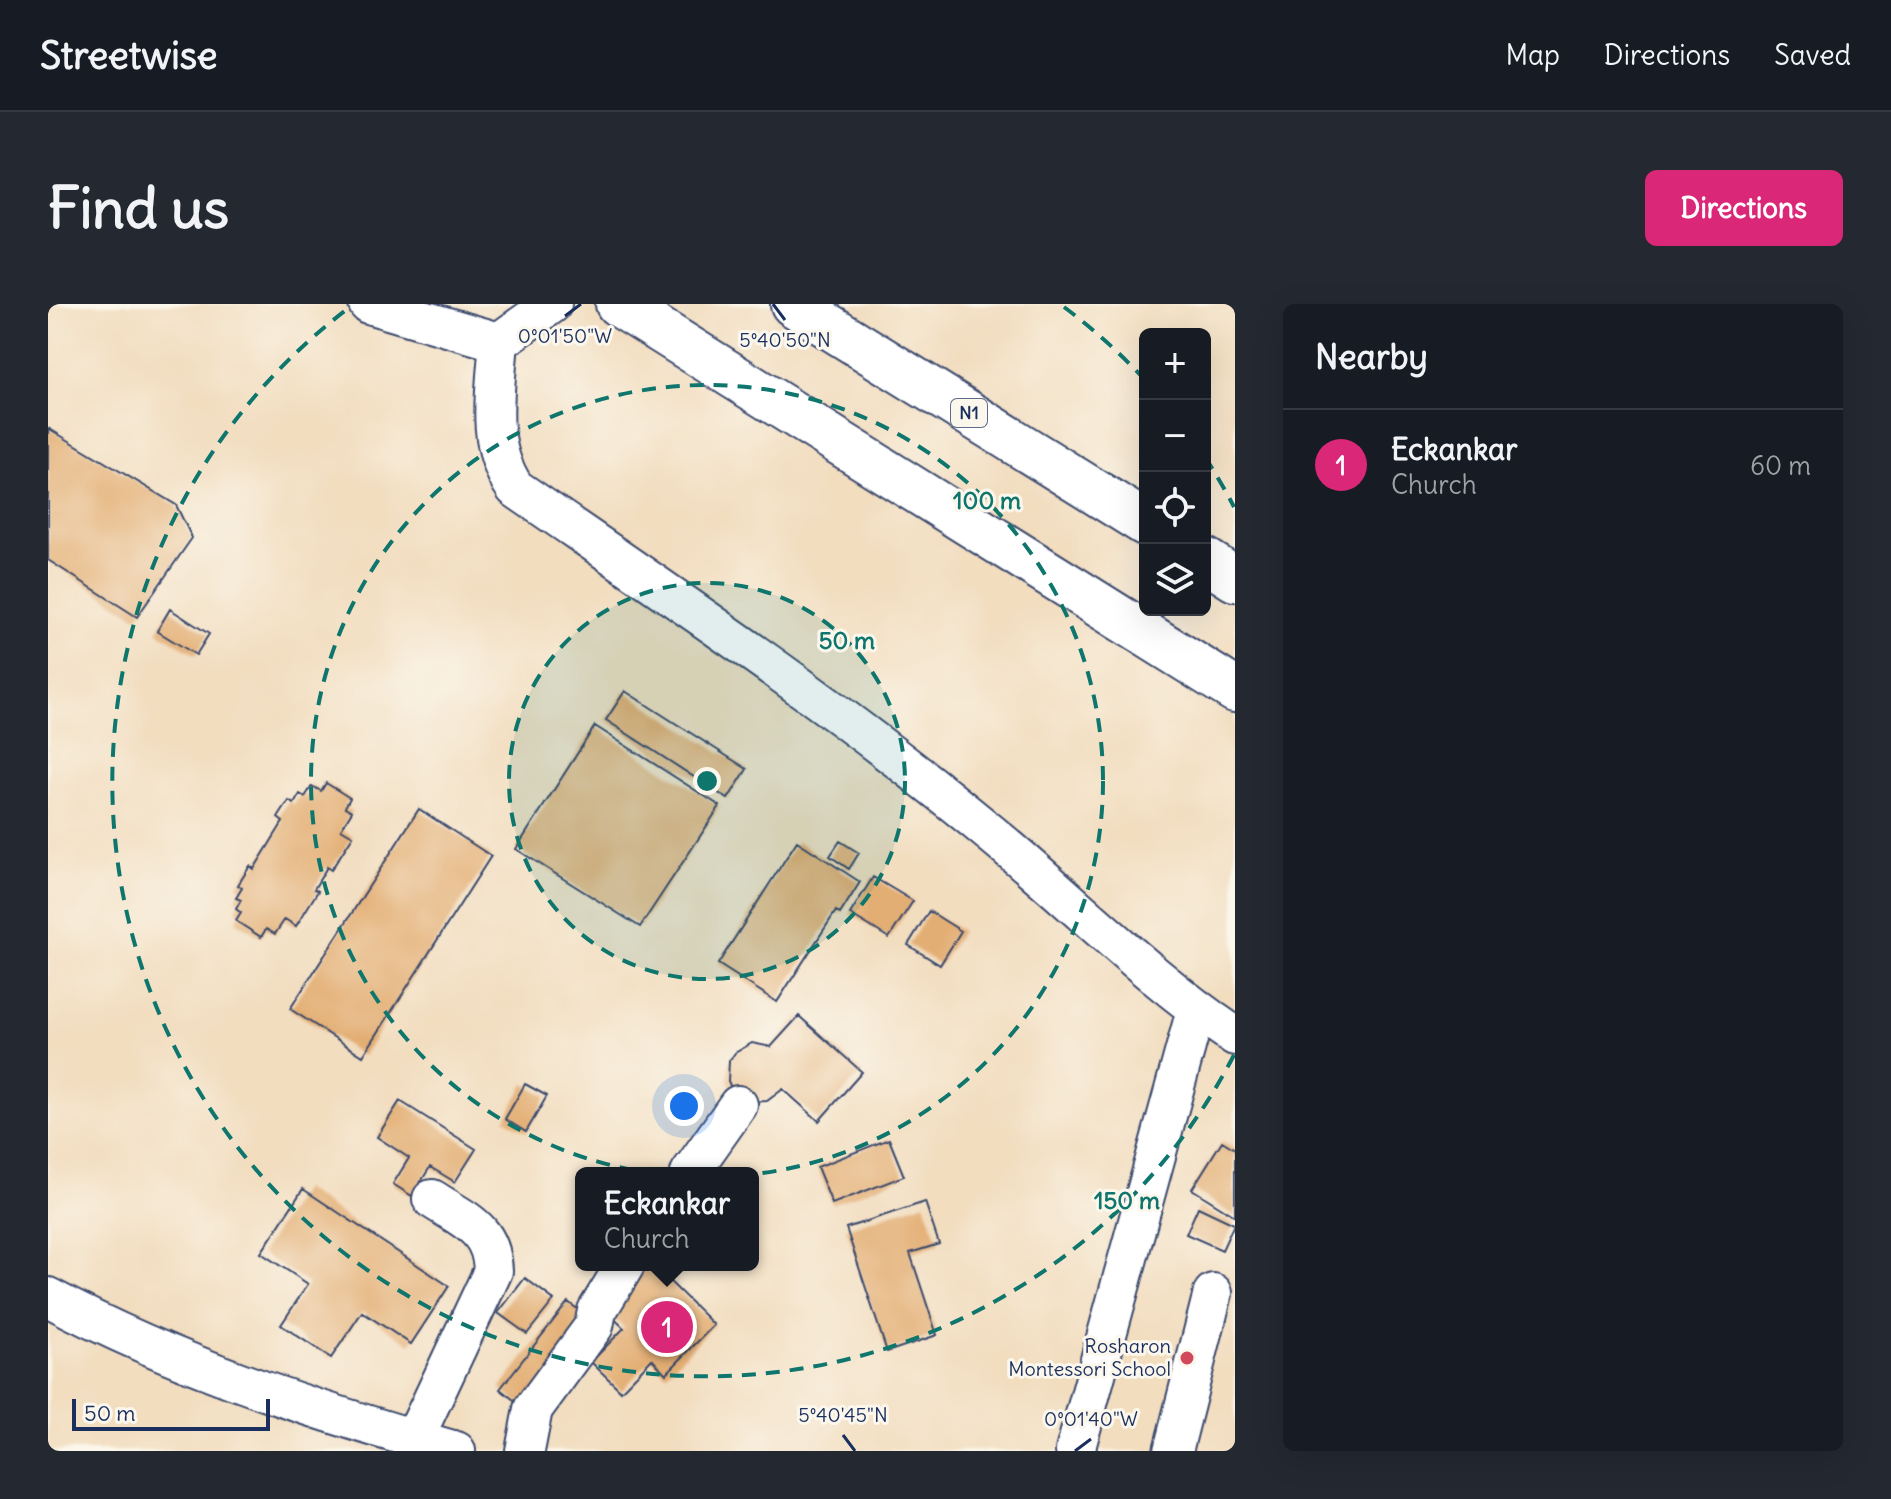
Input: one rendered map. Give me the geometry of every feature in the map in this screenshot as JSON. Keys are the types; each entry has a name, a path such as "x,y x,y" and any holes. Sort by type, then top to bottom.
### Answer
{"highway":[{"path":"618,304 1235,690"},
{"name":"N1","path":"793,304 1139,519"},
{"path":"1211,564 1235,579"}],"street":[{"path":"368,304 499,342"},
{"path":"499,342 552,304"},
{"path":"499,342 493,426 501,468 515,488 821,698 991,833 1102,933 1196,1010 1235,1036"},
{"path":"1075,1451 1196,1010"},
{"path":"694,1167 738,1105"},
{"path":"414,1439 493,1271 493,1250 484,1234 432,1199"},
{"path":"525,1451 533,1409 594,1326 597,1311 621,1271"},
{"path":"1173,1451 1213,1293"},
{"path":"48,1297 107,1329 253,1388 456,1451"}],"building":[{"path":"48,428 176,505 192,538 137,617 48,560"},
{"path":"170,609 209,634 196,655 157,631"},
{"path":"625,691 747,769 728,799 606,720"},
{"path":"595,726 720,806 640,927 516,849"},
{"path":"326,783 350,798 345,807 352,811 341,829 353,836 331,870 327,867 314,889 318,891 296,926 285,919 275,934 266,929 261,937 236,921 241,913 236,909 241,900 236,898 242,888 238,885 250,866 254,869 283,822 278,818 289,801 294,804 300,794 305,797 312,786 321,791"},
{"path":"419,809 491,856 363,1056 290,1009"},
{"path":"797,841 860,882 840,914 836,911 777,1002 718,964"},
{"path":"840,841 859,853 849,869 830,856"},
{"path":"873,877 913,901 889,938 850,914"},
{"path":"929,911 961,931 940,965 908,945"},
{"path":"799,1016 862,1072 819,1121 783,1089 767,1101 748,1102 732,1090 728,1081 729,1061 735,1053 752,1043 771,1047"},
{"path":"525,1084 547,1096 526,1132 505,1119"},
{"path":"400,1101 476,1149 455,1182 430,1167 412,1196 393,1184 409,1158 377,1137"},
{"path":"889,1139 904,1176 832,1204 817,1167"},
{"path":"1222,1141 1235,1149 1235,1216 1192,1189"},
{"path":"303,1189 449,1286 411,1344 362,1312 331,1358 281,1325 308,1284 261,1253"},
{"path":"925,1202 939,1244 910,1253 937,1335 887,1352 846,1228"},
{"path":"1198,1207 1234,1224 1222,1250 1186,1234"},
{"path":"639,1271 659,1271 714,1325 666,1374 652,1359 621,1391 591,1362 624,1328 603,1308"},
{"path":"525,1278 554,1300 527,1334 498,1313"},
{"path":"568,1302 592,1320 524,1408 500,1389"}],"place":[{"name":"Eckankar","path":"667,1327"},
{"name":"Rosharon Montessori School","path":"1187,1358"}]}
